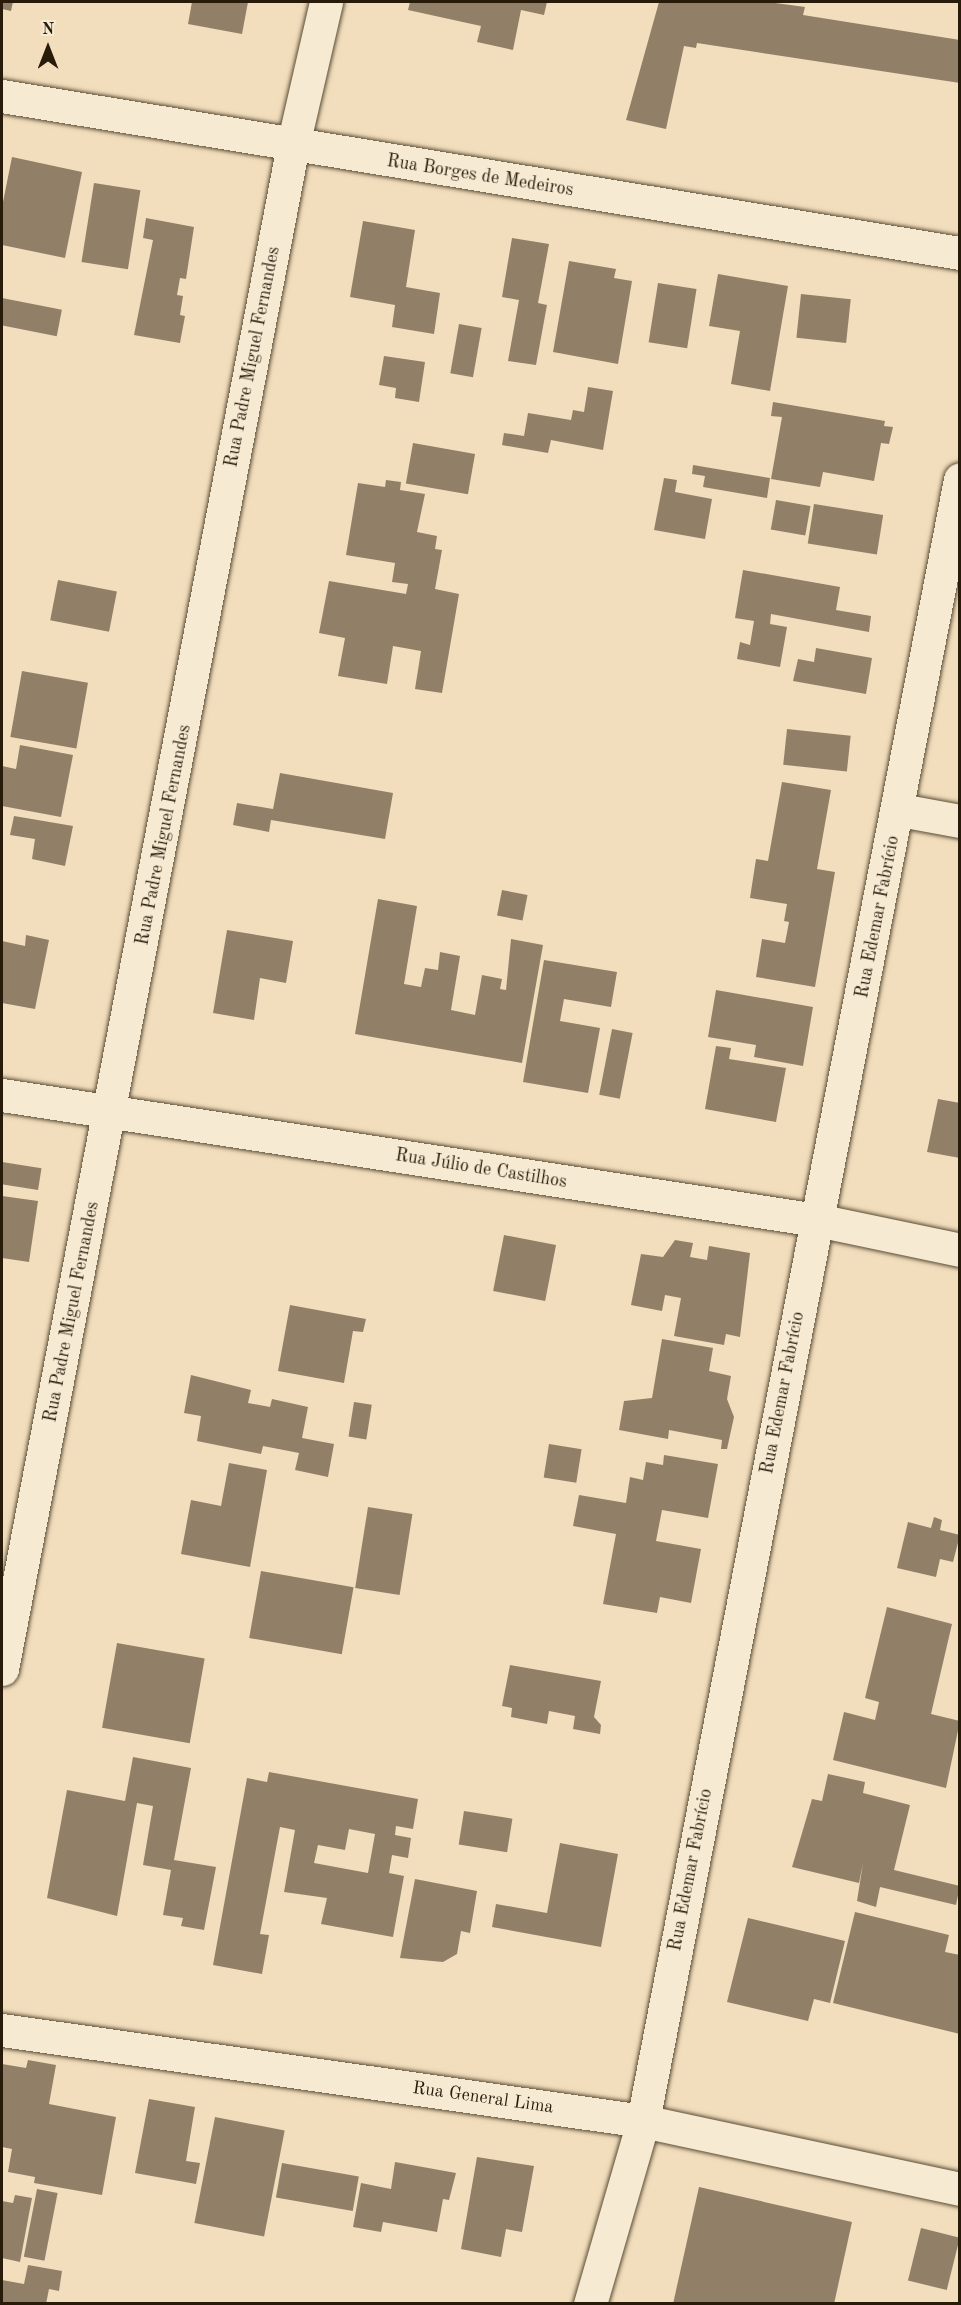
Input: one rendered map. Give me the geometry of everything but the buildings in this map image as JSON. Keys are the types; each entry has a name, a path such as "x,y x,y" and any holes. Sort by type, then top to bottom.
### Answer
{"street":[{"name":"Rua Padre Miguel Fernandes","path":"2,1669 112,1113 293,145 326,2"},
{"name":"Rua Borges de Medeiros","path":"2,96 960,253"},
{"name":"Rua Edemar Fabrício","path":"590,2304 643,2121 817,1220 900,810 960,479"},
{"path":"900,810 960,821"},
{"name":"Rua Júlio de Castilhos","path":"2,1095 817,1220 960,1250"},
{"name":"Rua General Lima","path":"2,2030 643,2121 960,2189"}]}
